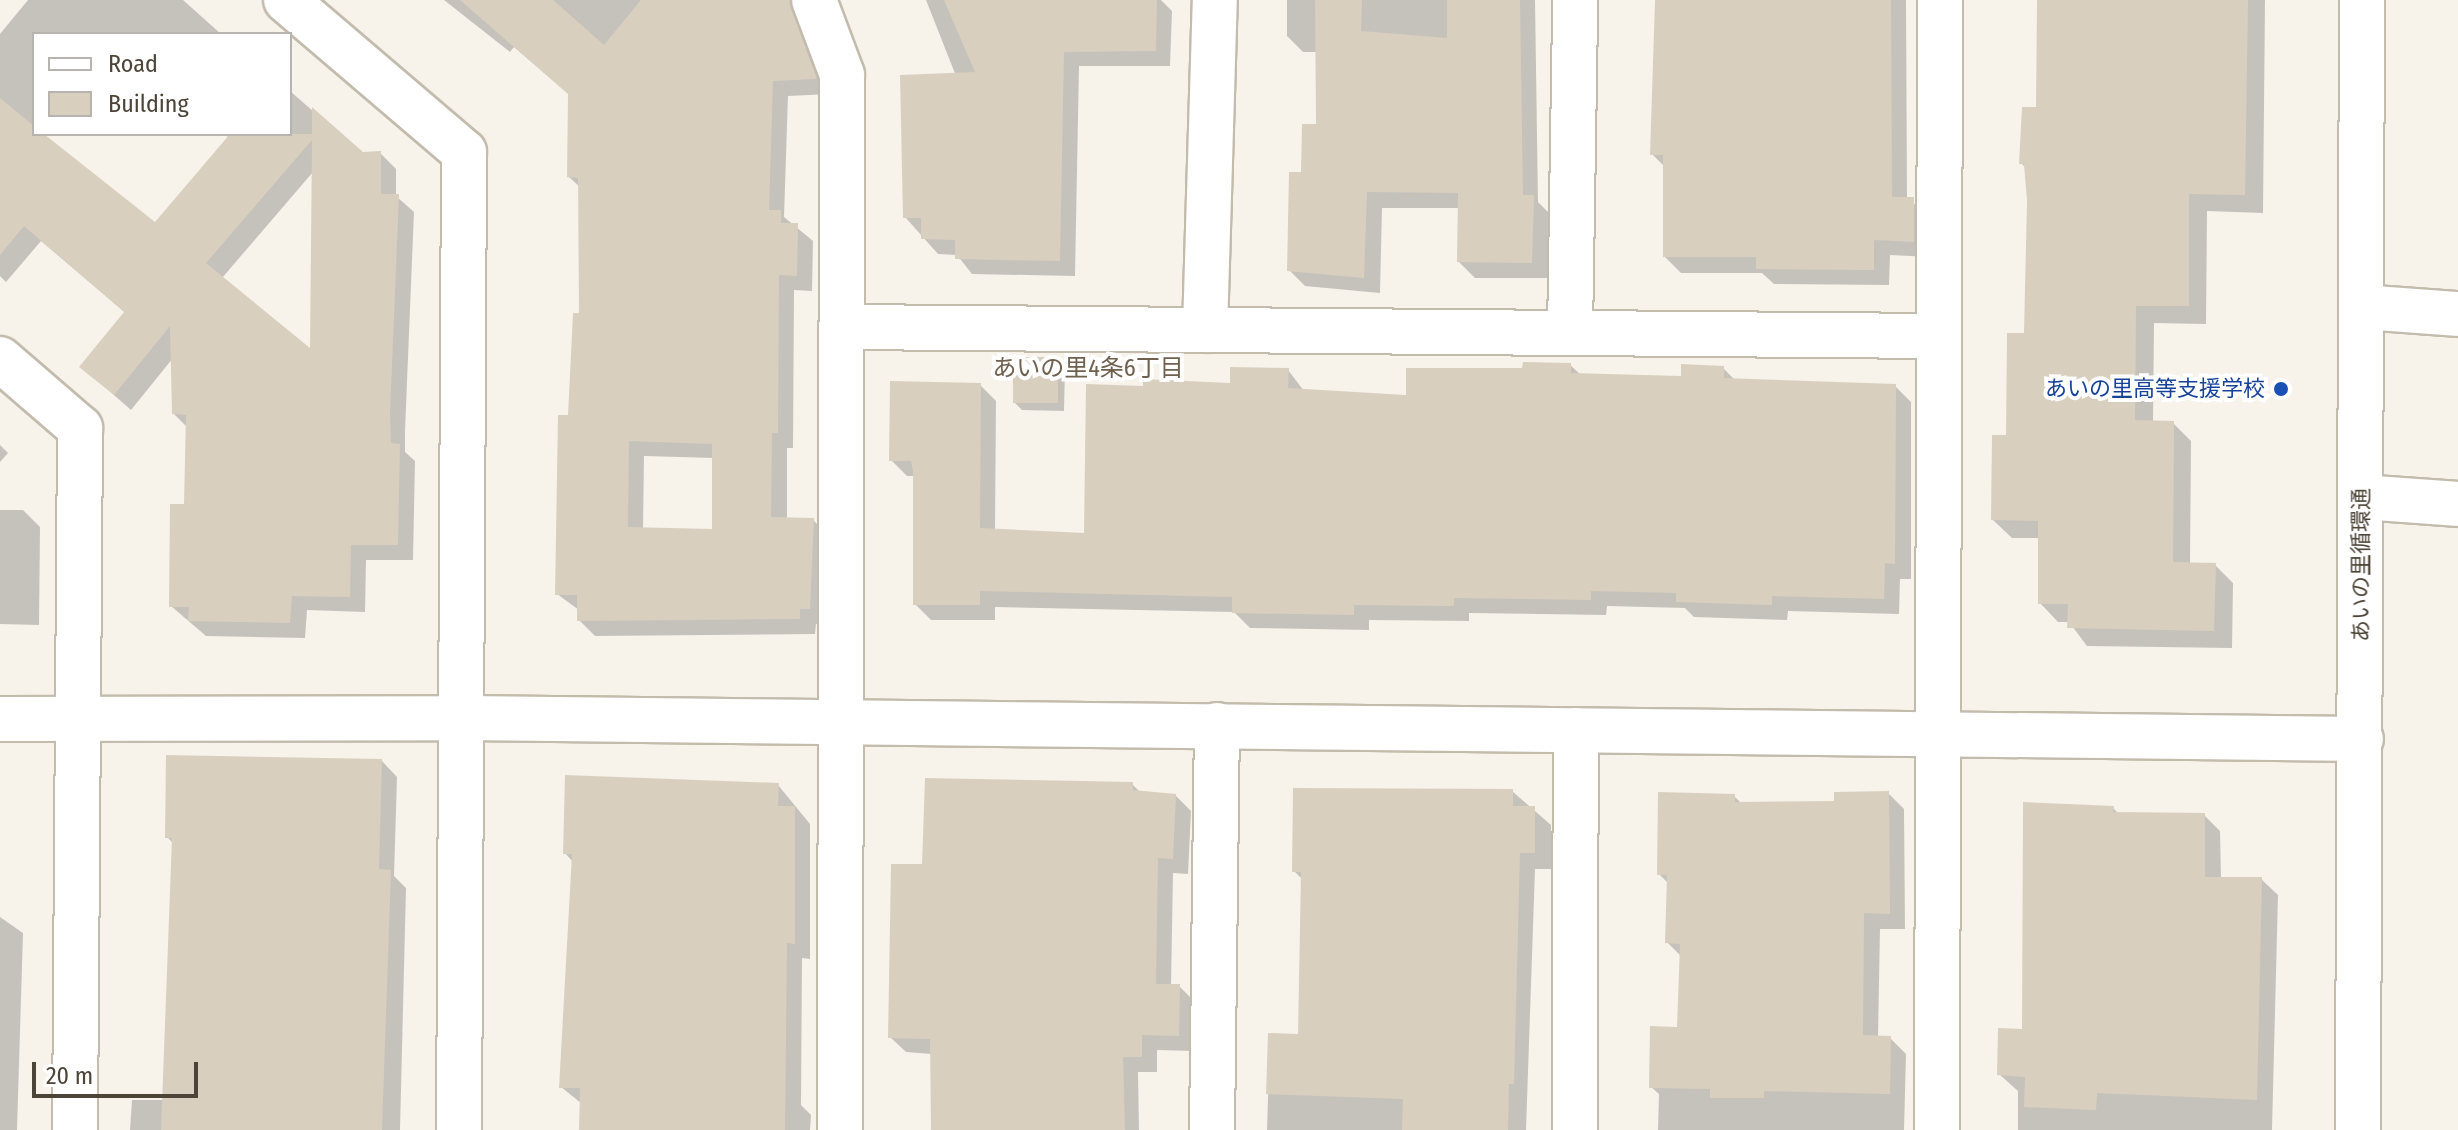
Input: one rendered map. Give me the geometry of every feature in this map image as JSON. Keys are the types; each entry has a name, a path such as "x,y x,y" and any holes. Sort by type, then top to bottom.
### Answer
{"street":[{"path":"286,0 464,152 459,1130"},
{"path":"814,0 842,75 840,1130"},
{"path":"1205,330 1215,0"},
{"path":"1570,333 1575,0"},
{"path":"1937,1130 1940,0"},
{"name":"あいの里循環通","path":"2358,1130 2362,0"},
{"path":"2362,307 2458,314"},
{"path":"842,327 1939,336"},
{"path":"0,359 80,428 75,1130"},
{"path":"2361,497 2458,504"},
{"path":"0,719 461,718 2361,739"},
{"path":"1212,1130 1217,725"},
{"path":"1575,1130 1576,730"}],"building":[{"path":"460,0 553,0 604,45 641,0 790,0 817,79 773,81 769,210 781,210 781,223 798,223 797,276 779,275 778,433 772,433 771,517 814,518 810,609 800,609 800,619 577,621 577,595 555,595 558,415 568,415 573,313 579,313 578,178 567,177 568,94","holes":["629,441 712,444 712,529 628,527"]},
{"path":"944,0 1157,0 1156,51 1064,52 1060,261 955,259 955,240 921,239 921,218 903,218 900,75 975,72"},
{"path":"1315,0 1362,0 1361,31 1447,38 1447,0 1520,0 1523,195 1534,195 1532,263 1457,262 1458,193 1367,192 1364,278 1287,271 1289,172 1301,172 1302,124 1316,124"},
{"path":"1655,0 1891,0 1892,197 1914,197 1914,242 1874,240 1874,270 1756,269 1756,257 1663,257 1663,155 1650,155"},
{"path":"2037,0 2248,0 2245,195 2189,194 2189,306 2136,306 2135,420 2174,421 2173,562 2216,563 2214,631 2067,628 2068,604 2038,604 2038,521 1991,520 1992,435 2006,435 2007,333 2024,333 2027,201 2024,164 2019,164 2022,107 2036,107"},
{"path":"0,98 32,124 32,136 47,136 155,222 228,136 312,134 312,107 363,152 381,151 381,194 399,194 390,414 391,443 400,444 398,545 351,545 350,597 292,596 290,623 188,621 189,607 169,607 170,504 184,504 186,415 172,414 170,326 114,395 79,367 124,312 24,226 0,255","holes":["312,140 310,348 206,263"]},
{"path":"1013,357 1058,357 1058,403 1013,403"},
{"path":"1523,362 1571,363 1571,373 1681,376 1681,364 1724,366 1724,378 1896,384 1895,564 1885,563 1884,599 1772,596 1772,605 1676,602 1676,593 1591,591 1591,600 1454,598 1454,606 1354,605 1354,615 1232,613 1232,597 980,591 980,605 913,605 913,471 911,461 889,461 890,381 981,383 980,528 1084,533 1086,384 1143,386 1143,379 1230,383 1230,367 1289,368 1288,388 1406,395 1406,368 1522,368"},
{"path":"166,755 382,759 379,869 391,870 382,1130 161,1130 172,838 165,838"},
{"path":"565,775 779,783 778,806 795,806 795,944 787,943 785,1130 579,1130 580,1088 559,1088 572,854 563,854"},
{"path":"925,778 1133,782 1133,790 1176,794 1173,859 1158,858 1156,984 1180,984 1179,1036 1142,1035 1142,1057 1123,1057 1125,1130 931,1130 930,1039 888,1038 891,864 922,864"},
{"path":"1293,788 1513,789 1513,806 1535,806 1535,853 1520,853 1514,1084 1509,1084 1508,1130 1402,1130 1403,1099 1266,1094 1268,1033 1298,1034 1301,872 1292,872"},
{"path":"1889,791 1890,914 1864,913 1863,1035 1891,1036 1890,1094 1764,1091 1764,1098 1710,1098 1710,1089 1649,1088 1650,1026 1677,1027 1680,944 1665,943 1667,875 1657,875 1658,792 1735,794 1735,802 1834,801 1834,792"},
{"path":"2023,802 2114,806 2113,812 2205,813 2205,877 2262,877 2257,1100 2097,1093 2096,1110 2024,1107 2025,1077 1997,1075 1998,1028 2022,1029"}],"place":[{"name":"あいの里高等支援学校","path":"2281,389"}],"district":[{"name":"あいの里4条6丁目","path":"1088,369"}]}
